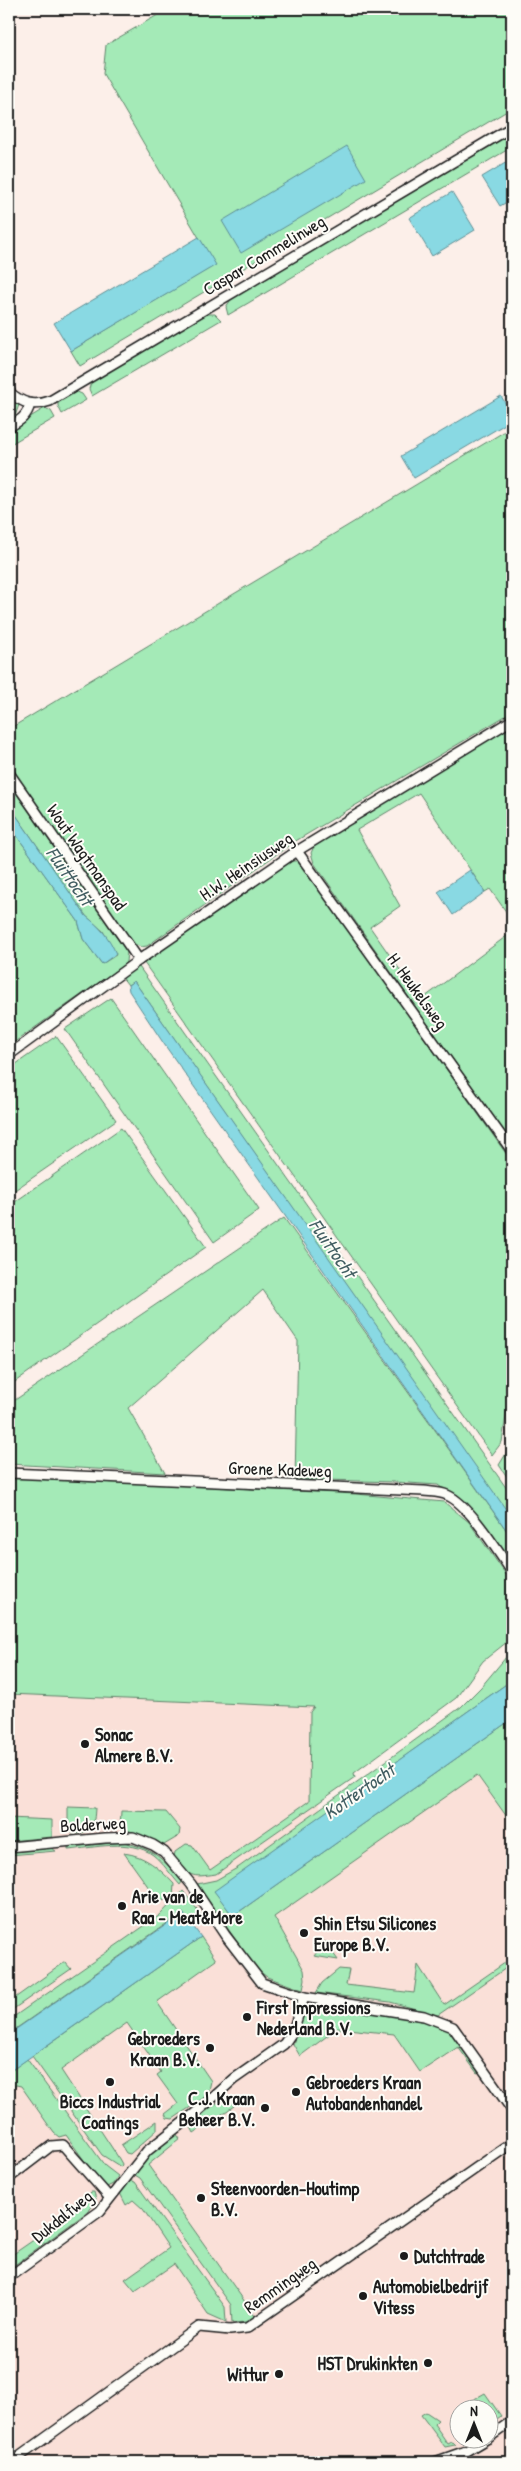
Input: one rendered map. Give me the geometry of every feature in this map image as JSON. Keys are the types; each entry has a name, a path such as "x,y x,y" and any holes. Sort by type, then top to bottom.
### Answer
{"street":[{"name":"Caspar Commelinweg","path":"30,404 50,401 512,128"},
{"path":"9,392 23,402 30,404 29,412 23,419 9,427"},
{"name":"H.W. Heinsiusweg","path":"9,1055 139,960 297,851 512,720"},
{"name":"Wout Wagtmanspad","path":"9,773 139,960"},
{"name":"H. Heukelsweg","path":"297,851 512,1151"},
{"name":"Groene Kadeweg","path":"9,1473 424,1491 447,1495 459,1502 484,1532 512,1572"},
{"name":"Bolderweg","path":"9,1847 105,1838 133,1838 154,1845 164,1852 191,1884 225,1936 262,1983 304,1998 424,2016 453,2027 512,2110"},
{"name":"Dukdalfweg","path":"9,2277 100,2211 109,2197 147,2151 199,2110 234,2079 284,2044 293,2031 304,1998"},
{"name":"Remmingweg","path":"12,2462 199,2327 230,2330 247,2328 512,2143"},
{"name":"Dukdalfweg","path":"9,2178 51,2146 63,2145 109,2197"},
{"path":"498,2431 512,2421"},
{"path":"435,2462 471,2448"}],"shaded area":[{"path":"9,1677 320,1687 320,1834 462,1735 512,1804 512,2462 9,2462"}],"green space":[{"path":"168,9 512,9 512,108 80,366 71,351 215,265 103,74 106,45"},
{"path":"512,132 512,147 228,315 226,307 232,298"},
{"path":"205,314 215,314 221,320 92,396 89,389 91,382"},
{"path":"75,391 82,394 86,400 62,414 58,402"},
{"path":"9,397 19,405 15,416 9,421"},
{"path":"45,408 51,411 55,418 9,445 9,430"},
{"path":"512,427 512,712 294,842 147,946 141,947 132,943 9,769 9,729"},
{"path":"512,726 512,737 506,741 512,749 512,920 490,889 485,892 419,793 357,830 400,906 370,927 421,1000 512,932 512,1143 314,863 311,853 315,844"},
{"path":"9,783 127,952 126,962 122,966 9,1046 9,825 78,921 83,939 102,964 116,955 103,931 86,916 9,805"},
{"path":"286,861 297,861 306,871 512,1162 512,1377 502,1442 492,1455 144,963 144,960"},
{"path":"137,964 512,1496 512,1520 134,981 128,985 121,976"},
{"path":"111,998 259,1210 214,1242 65,1029"},
{"path":"56,1036 116,1120 9,1194 9,1069"},
{"path":"121,1128 206,1247 9,1386 9,1206"},
{"path":"284,1218 512,1538 512,1568 463,1504 438,1485 295,1479 298,1341 263,1290 128,1408 165,1473 9,1464 9,1404"},
{"path":"512,1432 512,1484 499,1465 509,1449"},
{"path":"9,1477 356,1494 444,1502 469,1522 512,1583 512,1638 483,1661 456,1698 354,1773 355,1777 216,1874 191,1875 183,1869 174,1857 175,1852 186,1844 192,1845 210,1870 309,1801 310,1712 314,1707 9,1694"},
{"path":"512,1650 512,1680 215,1891 233,1916 512,1719 512,1824 477,1775 274,1917 304,1970 303,1990 267,1977 255,1968 197,1884 216,1880 239,1867 461,1707 481,1687"},
{"path":"68,1807 95,1808 93,1823 88,1830 73,1834 68,1828"},
{"path":"121,1811 166,1812 180,1829 179,1836 164,1845 120,1827"},
{"path":"9,1818 52,1820 52,1837 9,1841"},
{"path":"123,1842 143,1848 163,1860 182,1882 180,1885 157,1858 144,1850 123,1845 112,1845 68,1850 68,1847"},
{"path":"51,1848 56,1851 9,1855 9,1852"},
{"path":"124,1853 146,1860 163,1873 174,1884 173,1898 161,1901 157,1899"},
{"path":"183,1891 203,1917 192,1925 183,1913 179,1915 14,2030 9,2020 160,1915"},
{"path":"201,1937 216,1960 157,2002 211,2081 208,2095 173,2119 167,2118 165,2114 178,2104 157,2075 161,2072 127,2023 61,2070 118,2157 122,2164 121,2167 102,2155 32,2056"},
{"path":"325,1942 338,1960 314,1956"},
{"path":"512,1958 512,1964 438,2015 390,2002 316,1993 322,1983 339,1969 349,1970 346,1985 414,1993 418,1965 444,2005"},
{"path":"65,1962 71,1969 9,2012 9,1997 12,2000"},
{"path":"323,2004 406,2015 437,2023 448,2029 458,2038 483,2070 477,2073 458,2047 420,2072 394,2034 338,2028 300,2056 293,2044 303,2014 311,2005"},
{"path":"27,2059 105,2166 118,2176 113,2184 107,2187 101,2184 66,2135 59,2137 54,2133 21,2086 16,2085 9,2090 9,2072"},
{"path":"228,2096 234,2106 194,2133 189,2123"},
{"path":"157,2121 157,2130 130,2154 126,2153 121,2145"},
{"path":"176,2133 180,2139 148,2165 255,2316 246,2322 232,2323 231,2305 140,2178 133,2174 148,2152"},
{"path":"128,2180 135,2182 225,2307 226,2322 208,2314 174,2264 135,2291 125,2279 169,2248 143,2209 133,2200 126,2205 120,2193"},
{"path":"91,2192 94,2192 96,2199 89,2211 9,2269 9,2257 61,2221"},
{"path":"485,2393 488,2398 476,2398"},
{"path":"426,2412 438,2420 434,2424 448,2446 445,2447 421,2415"}],"water":[{"path":"347,146 366,179 241,253 222,221"},
{"path":"512,159 512,199 500,206 482,177"},
{"path":"452,192 475,230 432,256 409,218"},
{"path":"199,237 216,265 71,351 54,323"},
{"path":"501,396 512,414 512,420 414,478 401,456"},
{"path":"9,805 86,916 111,943 116,954 102,964 83,939 78,921 9,825"},
{"path":"470,870 485,892 453,915 438,892"},
{"path":"134,981 512,1518 512,1538 164,1044 129,991 128,985"},
{"name":"Kottertocht","path":"512,1680 512,1719 233,1916 214,1891"},
{"path":"183,1913 201,1937 9,2072 9,2034"}],"place":[{"name":"Sonac Almere B.V.","path":"85,1744"},
{"name":"Arie van de Raa - Meat&More","path":"122,1906"},
{"name":"Shin Etsu Silicones Europe B.V.","path":"304,1933"},
{"name":"First Impressions Nederland B.V.","path":"247,2017"},
{"name":"Gebroeders Kraan B.V.","path":"210,2048"},
{"name":"Biccs Industrial Coatings","path":"110,2082"},
{"name":"Gebroeders Kraan Autobandenhandel","path":"296,2092"},
{"name":"C.J. Kraan Beheer B.V.","path":"265,2108"},
{"name":"Steenvoorden-Houtimp B.V.","path":"201,2198"},
{"name":"Dutchtrade","path":"404,2256"},
{"name":"Automobielbedrijf Vitess","path":"363,2296"},
{"name":"HST Drukinkten","path":"428,2363"},
{"name":"Wittur","path":"279,2374"}],"water label":[{"name":"Fluittocht","path":"70,876"},
{"name":"Fluittocht","path":"333,1248"}]}
